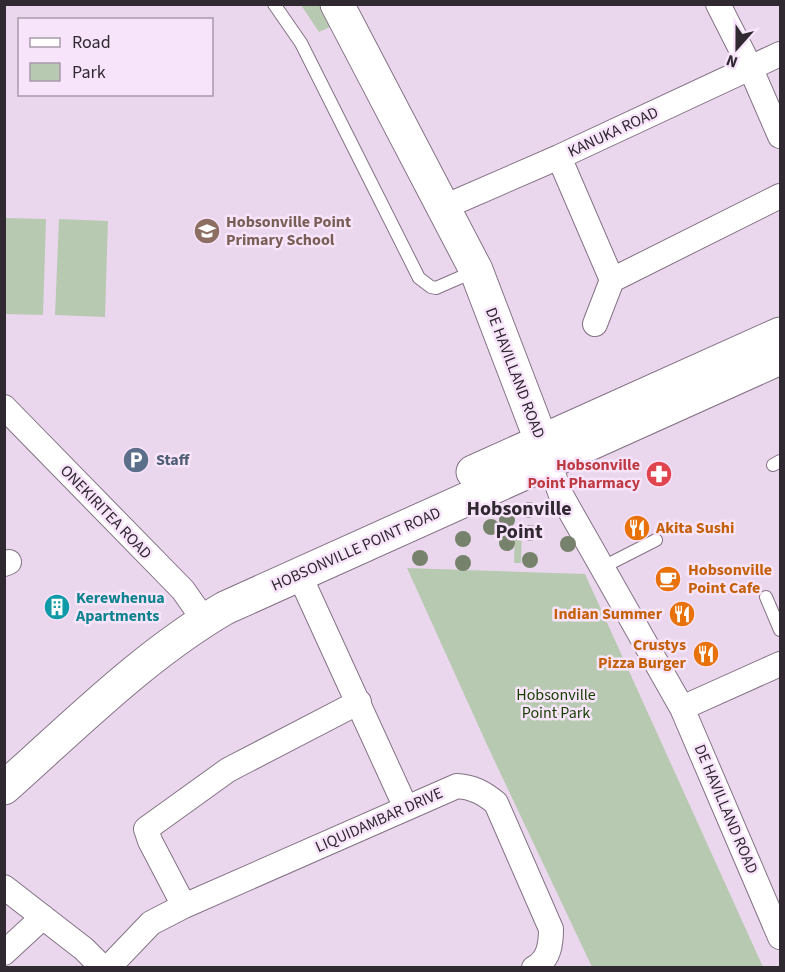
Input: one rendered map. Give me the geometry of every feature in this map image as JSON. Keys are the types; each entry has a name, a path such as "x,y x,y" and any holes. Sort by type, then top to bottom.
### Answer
{"street":[{"name":"DE HAVILLAND ROAD","path":"337,4 476,270 561,495 682,708 779,932"},
{"path":"718,4 750,67 780,136"},
{"name":"KANUKA ROAD","path":"444,207 559,158 780,54"},
{"path":"559,158 612,280"},
{"path":"594,324 612,280 780,196"},
{"name":"HOBSONVILLE POINT ROAD","path":"4,788 152,657 199,612 225,608 299,574 780,334"},
{"name":"HOBSONVILLE POINT ROAD","path":"4,762 148,635 199,612 364,521 780,358"},
{"name":"ONEKIRITEA ROAD","path":"4,407 199,612"},
{"path":"299,574 406,808"},
{"path":"682,708 779,669"},
{"path":"184,906 146,829 228,770 359,702"},
{"name":"LIQUIDAMBAR DRIVE","path":"108,968 151,923 184,906 457,786 469,787 484,793 496,803 552,929 552,947 534,968"},
{"path":"4,887 84,949 103,968"},
{"path":"4,953 44,917"}],"lane":[{"path":"274,4 301,43 419,278 436,288 476,270"},
{"path":"603,567 656,540"},
{"path":"766,597 780,630"}],"green space":[{"path":"301,5 326,5 332,26 319,32"},
{"path":"5,218 46,219 43,315 5,314"},
{"path":"59,219 108,221 105,317 55,315"},
{"path":"515,530 522,530 521,563 514,563"},
{"name":"Hobsonville Point Park","path":"407,568 585,574 763,967 592,967 488,747"}],"place":[{"name":"Hobsonville Point Primary School","path":"207,231"},
{"name":"Staff","path":"136,460"},
{"name":"Hobsonville Point Pharmacy","path":"659,474"},
{"name":"Akita Sushi","path":"637,528"},
{"name":"Hobsonville Point Cafe","path":"668,579"},
{"name":"Kerewhenua Apartments","path":"57,607"},
{"name":"Indian Summer","path":"682,614"},
{"name":"Crustys Pizza Burger","path":"706,654"}],"district":[{"name":"Hobsonville Point","path":"519,520"}]}
